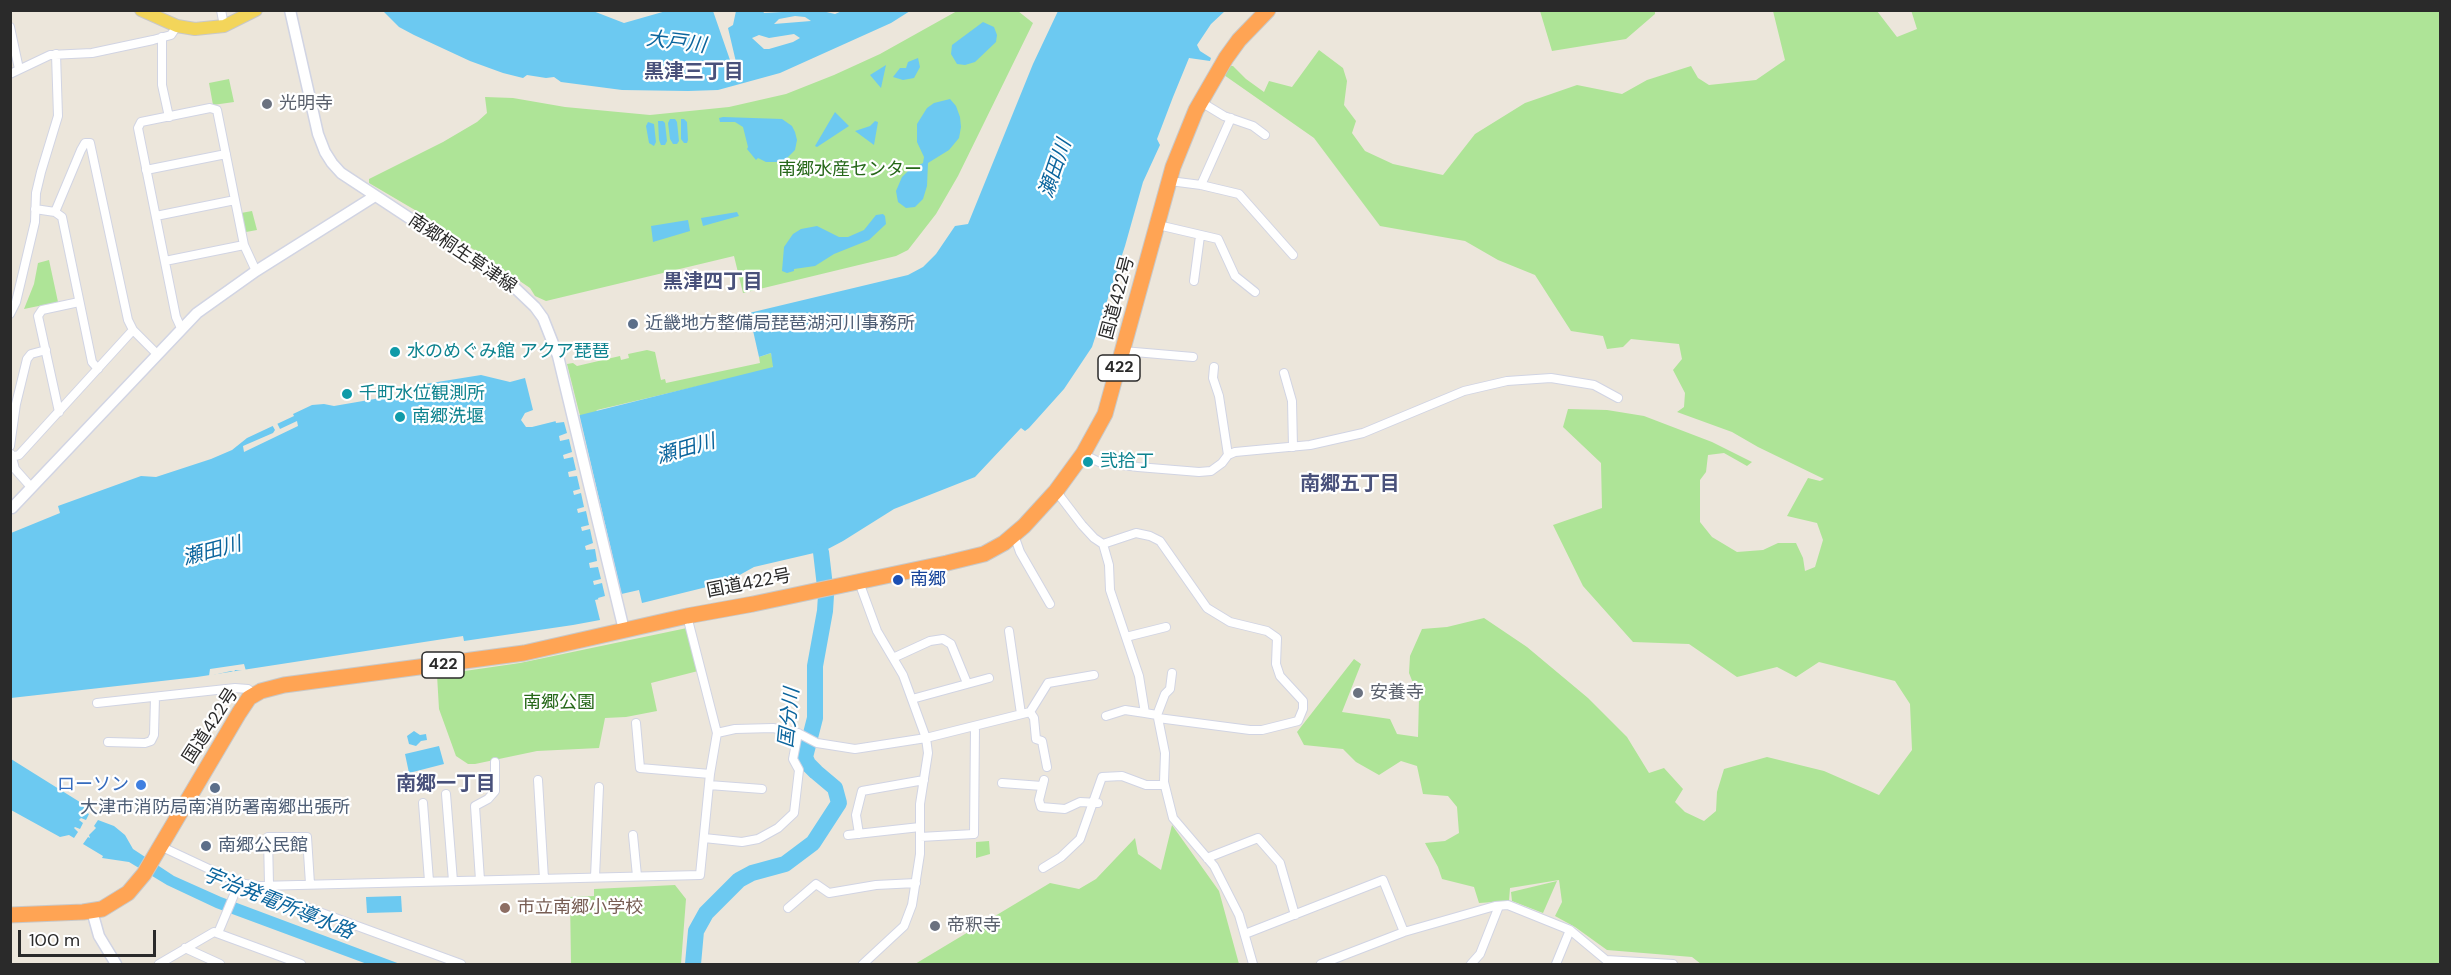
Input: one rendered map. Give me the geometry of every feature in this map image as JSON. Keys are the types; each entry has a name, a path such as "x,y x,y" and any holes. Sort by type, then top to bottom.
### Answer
{"highway":[{"name":"国道422号","path":"10,915 92,911 118,901 144,874 239,713 255,694 284,685 504,657 984,554 1014,535 1056,490 1083,454 1105,414 1170,181 1201,102 1239,40 1268,10"}],"main road":[{"path":"141,10 177,26 208,29 224,26 256,10"},
{"name":"南郷桐生草津線","path":"290,10 320,143 332,163 341,173 514,287 535,307 551,337 624,630"},
{"path":"11,508 180,328 214,299 375,196"},
{"path":"92,911 99,936 116,964"}],"street":[{"path":"221,10 224,26"},
{"path":"10,74 56,54 92,53 171,35 177,26"},
{"path":"10,27 19,69"},
{"path":"162,37 162,86 170,117"},
{"path":"10,314 35,222 36,193 43,164 58,116 56,54"},
{"path":"1201,102 1231,118 1253,126 1265,135"},
{"path":"180,328 138,128 141,122 210,108 217,110 244,245 256,271"},
{"path":"1201,185 1231,118"},
{"path":"55,212 81,150 85,143 90,143 128,320 134,330 156,353"},
{"path":"146,170 226,154"},
{"path":"1170,181 1201,185 1239,194 1293,255"},
{"path":"156,216 235,200"},
{"path":"35,209 55,212 62,217 92,362 98,369"},
{"path":"1158,225 1218,239 1235,276 1255,292"},
{"path":"1194,281 1200,236"},
{"path":"165,261 244,245"},
{"path":"59,412 38,316 42,310 79,302"},
{"path":"11,457 19,455 134,330"},
{"path":"31,487 15,469 10,447 16,404 27,359 31,354 45,350"},
{"path":"1123,351 1193,357"},
{"path":"1214,367 1213,378 1219,396 1228,455"},
{"path":"1284,374 1292,401 1293,447"},
{"path":"1083,454 1099,462 1198,472 1211,471 1228,455 1250,450 1293,447 1363,433 1464,391 1507,381 1551,378 1594,385 1618,398"},
{"path":"1056,490 1082,525 1103,544 1109,565 1110,590 1139,676 1145,713"},
{"path":"1103,544 1136,532 1160,541 1207,608 1230,622 1267,631 1277,638 1276,664 1280,676 1303,701 1303,711 1298,721 1262,730 1157,717 1125,710 1106,716"},
{"path":"1014,535 1020,552 1050,604"},
{"path":"859,582 877,632 903,675 926,738 928,753 920,804 920,837 912,905 904,926 863,964"},
{"path":"156,853 237,886 700,875 710,774 717,733 687,616"},
{"path":"1126,637 1166,627"},
{"path":"1009,631 1021,714"},
{"path":"893,658 930,641 943,639 951,644 967,683"},
{"path":"1172,673 1170,689 1165,694 1157,717 1165,753 1164,785 1173,818 1214,866 1239,915 1253,964"},
{"path":"717,733 735,729 773,728 801,735 817,743 855,749 926,738 1030,712 1048,683 1094,675"},
{"path":"912,699 989,678"},
{"path":"97,703 236,688 248,689 255,694"},
{"path":"108,742 145,743 151,741 154,735 155,697"},
{"path":"1030,712 1034,718 1036,739 1042,741 1047,767"},
{"path":"636,723 640,768 710,774"},
{"path":"920,837 974,834 975,726"},
{"path":"704,838 742,842 758,839 778,828 794,813 799,770 793,759 801,735"},
{"path":"480,880 476,807 495,791 495,762"},
{"path":"1044,868 1076,844 1084,833 1096,803 1101,778 1122,776 1146,784 1164,785"},
{"path":"538,780 544,879"},
{"path":"859,834 856,815 862,791 924,780"},
{"path":"1002,783 1043,783 1039,800 1041,807 1065,809 1080,802 1096,803"},
{"path":"709,785 762,789"},
{"path":"595,877 599,787"},
{"path":"446,794 453,881"},
{"path":"423,803 429,881"},
{"path":"848,835 920,827"},
{"path":"633,835 637,876"},
{"path":"268,885 268,837 307,837 310,884"},
{"path":"1207,858 1258,838 1280,863 1295,915"},
{"path":"1245,934 1383,880 1404,932"},
{"path":"788,908 816,884 829,893 876,885 916,883"},
{"path":"218,933 237,886"},
{"path":"258,886 278,897 461,964"},
{"path":"1321,964 1404,932 1508,904 1570,930 1606,962 1673,964"},
{"path":"1471,964 1480,954 1499,906"},
{"path":"1556,964 1570,930"},
{"path":"159,964 208,933 218,933 301,964"},
{"path":"185,948 220,964"}],"green space":[{"path":"1540,10 1655,11 1655,14 1626,39 1552,51"},
{"path":"1911,10 2440,11 2440,964 1701,964 1692,957 1607,950 1555,916 1562,902 1559,880 1510,888 1509,901 1479,903 1474,887 1442,879 1425,843 1445,841 1459,833 1457,807 1448,796 1423,794 1417,766 1401,761 1379,775 1356,762 1343,749 1304,745 1297,732 1354,659 1361,664 1342,712 1390,719 1397,734 1418,737 1419,698 1409,673 1410,656 1422,629 1447,627 1484,618 1527,647 1588,698 1627,737 1649,773 1664,768 1683,789 1675,802 1685,812 1704,821 1716,811 1717,792 1724,769 1767,757 1824,771 1879,795 1912,750 1910,704 1895,681 1819,662 1796,677 1777,667 1737,677 1689,644 1633,642 1583,586 1553,525 1602,508 1601,463 1563,427 1568,409 1607,410 1644,416 1712,442 1752,462 1747,466 1724,453 1708,455 1706,472 1700,480 1700,522 1712,537 1737,552 1763,550 1778,543 1796,543 1803,558 1805,571 1815,567 1823,540 1817,523 1787,516 1808,478 1820,481 1824,479 1732,432 1677,412 1684,407 1685,393 1673,370 1682,359 1679,344 1631,339 1623,347 1607,349 1603,336 1571,331 1535,275 1498,260 1465,241 1380,226 1314,138 1224,75 1227,66 1233,66 1264,92 1269,81 1292,87 1319,50 1343,68 1347,81 1344,105 1356,121 1352,133 1365,151 1393,164 1443,175 1475,134 1525,103 1577,85 1622,94 1647,80 1691,66 1698,78 1709,85 1756,80 1785,60 1773,11 1877,11 1897,37 1917,29"},
{"name":"南郷水産センター","path":"957,11 1018,11 1033,23 958,176 936,214 908,250 896,256 743,293 734,256 546,301 535,296 530,288 420,213 369,183 369,179 443,142 477,122 487,113 485,97 513,98 565,107 650,115 729,107 786,94 834,75 880,54"},
{"path":"229,79 234,102 213,105 209,83"},
{"path":"252,211 257,230 246,232 241,213"},
{"path":"49,260 58,302 24,309 34,284 38,263"},
{"path":"647,350 655,352 661,380 665,379 666,383 760,363 759,357 771,353 774,365 771,369 580,416 567,364 573,363 577,366 620,356 621,360 629,358 628,354"},
{"name":"南郷公園","path":"687,628 698,671 651,683 657,711 626,717 605,718 599,748 537,751 475,764 468,764 456,756 439,709 437,675 520,663"},
{"path":"1172,825 1219,891 1239,964 915,964 1050,883 1079,889 1096,879 1135,838 1138,854 1161,870"},
{"path":"989,841 990,854 976,858 976,842"},
{"path":"1557,881 1543,913 1512,901 1511,892"},
{"path":"675,885 686,899 681,964 571,964 570,897 594,896 594,889"}],"water":[{"name":"大戸川","path":"818,10 835,14 842,11 910,11 891,23 780,73 718,90 688,91 622,90 561,82 554,77 527,75 523,78 503,73 470,61 414,35 399,27 383,11 593,11 624,23 666,11 713,11 730,60 736,62 728,28 733,25 736,11 763,11 764,13","holes":["805,17 811,21 774,24 779,19","794,34 800,38 769,49 764,49 752,38 759,35 769,38"]},
{"name":"瀬田川","path":"1058,11 1225,11 1211,24 1197,45 1200,51 1211,58 1210,61 1189,58 1173,97 1157,139 1160,145 1143,182 1092,347 1064,389 1029,428 1025,431 1021,428 975,477 894,509 826,550 828,571 818,574 814,553 754,567 727,582 642,603 639,590 595,600 600,620 573,625 464,641 463,636 197,677 11,698 11,533 60,513 58,506 141,476 156,477 211,459 232,450 247,438 312,405 334,406 392,396 427,394 425,384 481,375 510,382 525,378 533,410 525,413 521,420 526,427 532,427 773,367 771,353 759,357 749,313 908,275 923,267 936,254 955,226 968,224 1033,64"},
{"path":"983,22 994,27 997,35 996,42 975,62 965,65 957,64 951,54 952,45"},
{"path":"918,58 920,67 914,78 903,80 893,77 900,68 906,68 908,62"},
{"path":"886,65 881,88 870,75"},
{"path":"950,99 956,106 960,117 959,138 949,150 928,163 927,186 923,199 915,207 906,208 898,202 896,191 902,177 909,170 923,163 924,157 917,142 917,124 927,108 934,103"},
{"path":"835,112 849,126 817,147 815,146"},
{"path":"719,118 782,119 792,126 795,132 797,140 795,150 785,160 779,162 766,162 758,158 756,160 747,149 743,127 735,122 720,122"},
{"path":"670,119 675,119 677,122 679,141 677,144 673,144 670,139 668,123"},
{"path":"681,119 687,122 687,143 681,139"},
{"path":"658,121 665,123 667,141 665,145 661,145 659,140"},
{"path":"875,121 878,122 874,145 855,131 870,126"},
{"path":"648,122 654,124 656,142 654,146 649,143 646,126"},
{"path":"737,212 739,216 703,226 701,218"},
{"path":"883,214 886,224 869,240 834,254 815,266 794,269 787,273 782,271 784,247 793,234 801,229 817,226 839,237 848,237 864,230 876,215"},
{"path":"688,220 690,231 653,242 651,226"},
{"path":"414,731 420,735 426,734 427,740 421,741 416,746 409,744 407,736"},
{"path":"439,746 444,764 409,773 405,754"},
{"path":"11,759 83,804 85,812 89,814 86,820 81,818 79,820 83,823 80,829 74,828 78,832 74,838 69,835 60,837 11,810"},
{"name":"宇治発電所導水路","path":"98,820 114,826 125,835 133,849 174,876 221,897 400,964 367,964 216,908 167,885 129,862 102,858 103,856 83,844 88,837 90,838 89,835 96,828 94,826"},
{"path":"401,896 402,912 367,913 366,897"}],"pier":[{"path":"579,413 622,596 599,601 598,598 605,596 602,583 594,585 593,581 601,579 598,567 590,568 589,563 597,561 595,549 586,550 585,546 593,543 590,529 582,531 581,527 589,525 586,511 578,513 577,509 584,507 581,493 574,495 573,491 580,489 577,476 569,477 568,472 576,470 573,457 564,459 563,455 572,452 569,439 560,441 559,436 567,433 564,422 556,423 555,419"},
{"path":"276,421 280,429 297,421 298,426 244,452 243,446 273,433 275,430 271,423"},
{"path":"244,664 246,671 235,670 209,676 210,669"}],"waterway":[{"name":"国分川","path":"693,964 696,931 706,913 739,880 752,873 785,864 813,843 839,803 835,788 808,764 805,757 815,718 815,666 825,611 826,595 821,552"}],"place":[{"name":"光明寺","path":"267,104"},
{"name":"近畿地方整備局琵琶湖河川事務所","path":"633,324"},
{"name":"水のめぐみ館 アクア琵琶","path":"395,352"},
{"name":"千町水位観測所","path":"347,394"},
{"name":"南郷洗堰","path":"400,417"},
{"name":"弐拾丁","path":"1088,462"},
{"name":"南郷","path":"898,580"},
{"name":"安養寺","path":"1358,693"},
{"name":"ローソン","path":"141,785"},
{"name":"大津市消防局南消防署南郷出張所","path":"215,788"},
{"name":"南郷公民館","path":"206,846"},
{"name":"市立南郷小学校","path":"505,908"},
{"name":"帝釈寺","path":"935,926"}],"district":[{"name":"黒津三丁目","path":"694,73"},
{"name":"黒津四丁目","path":"713,283"},
{"name":"南郷五丁目","path":"1350,485"},
{"name":"南郷一丁目","path":"446,785"}]}
